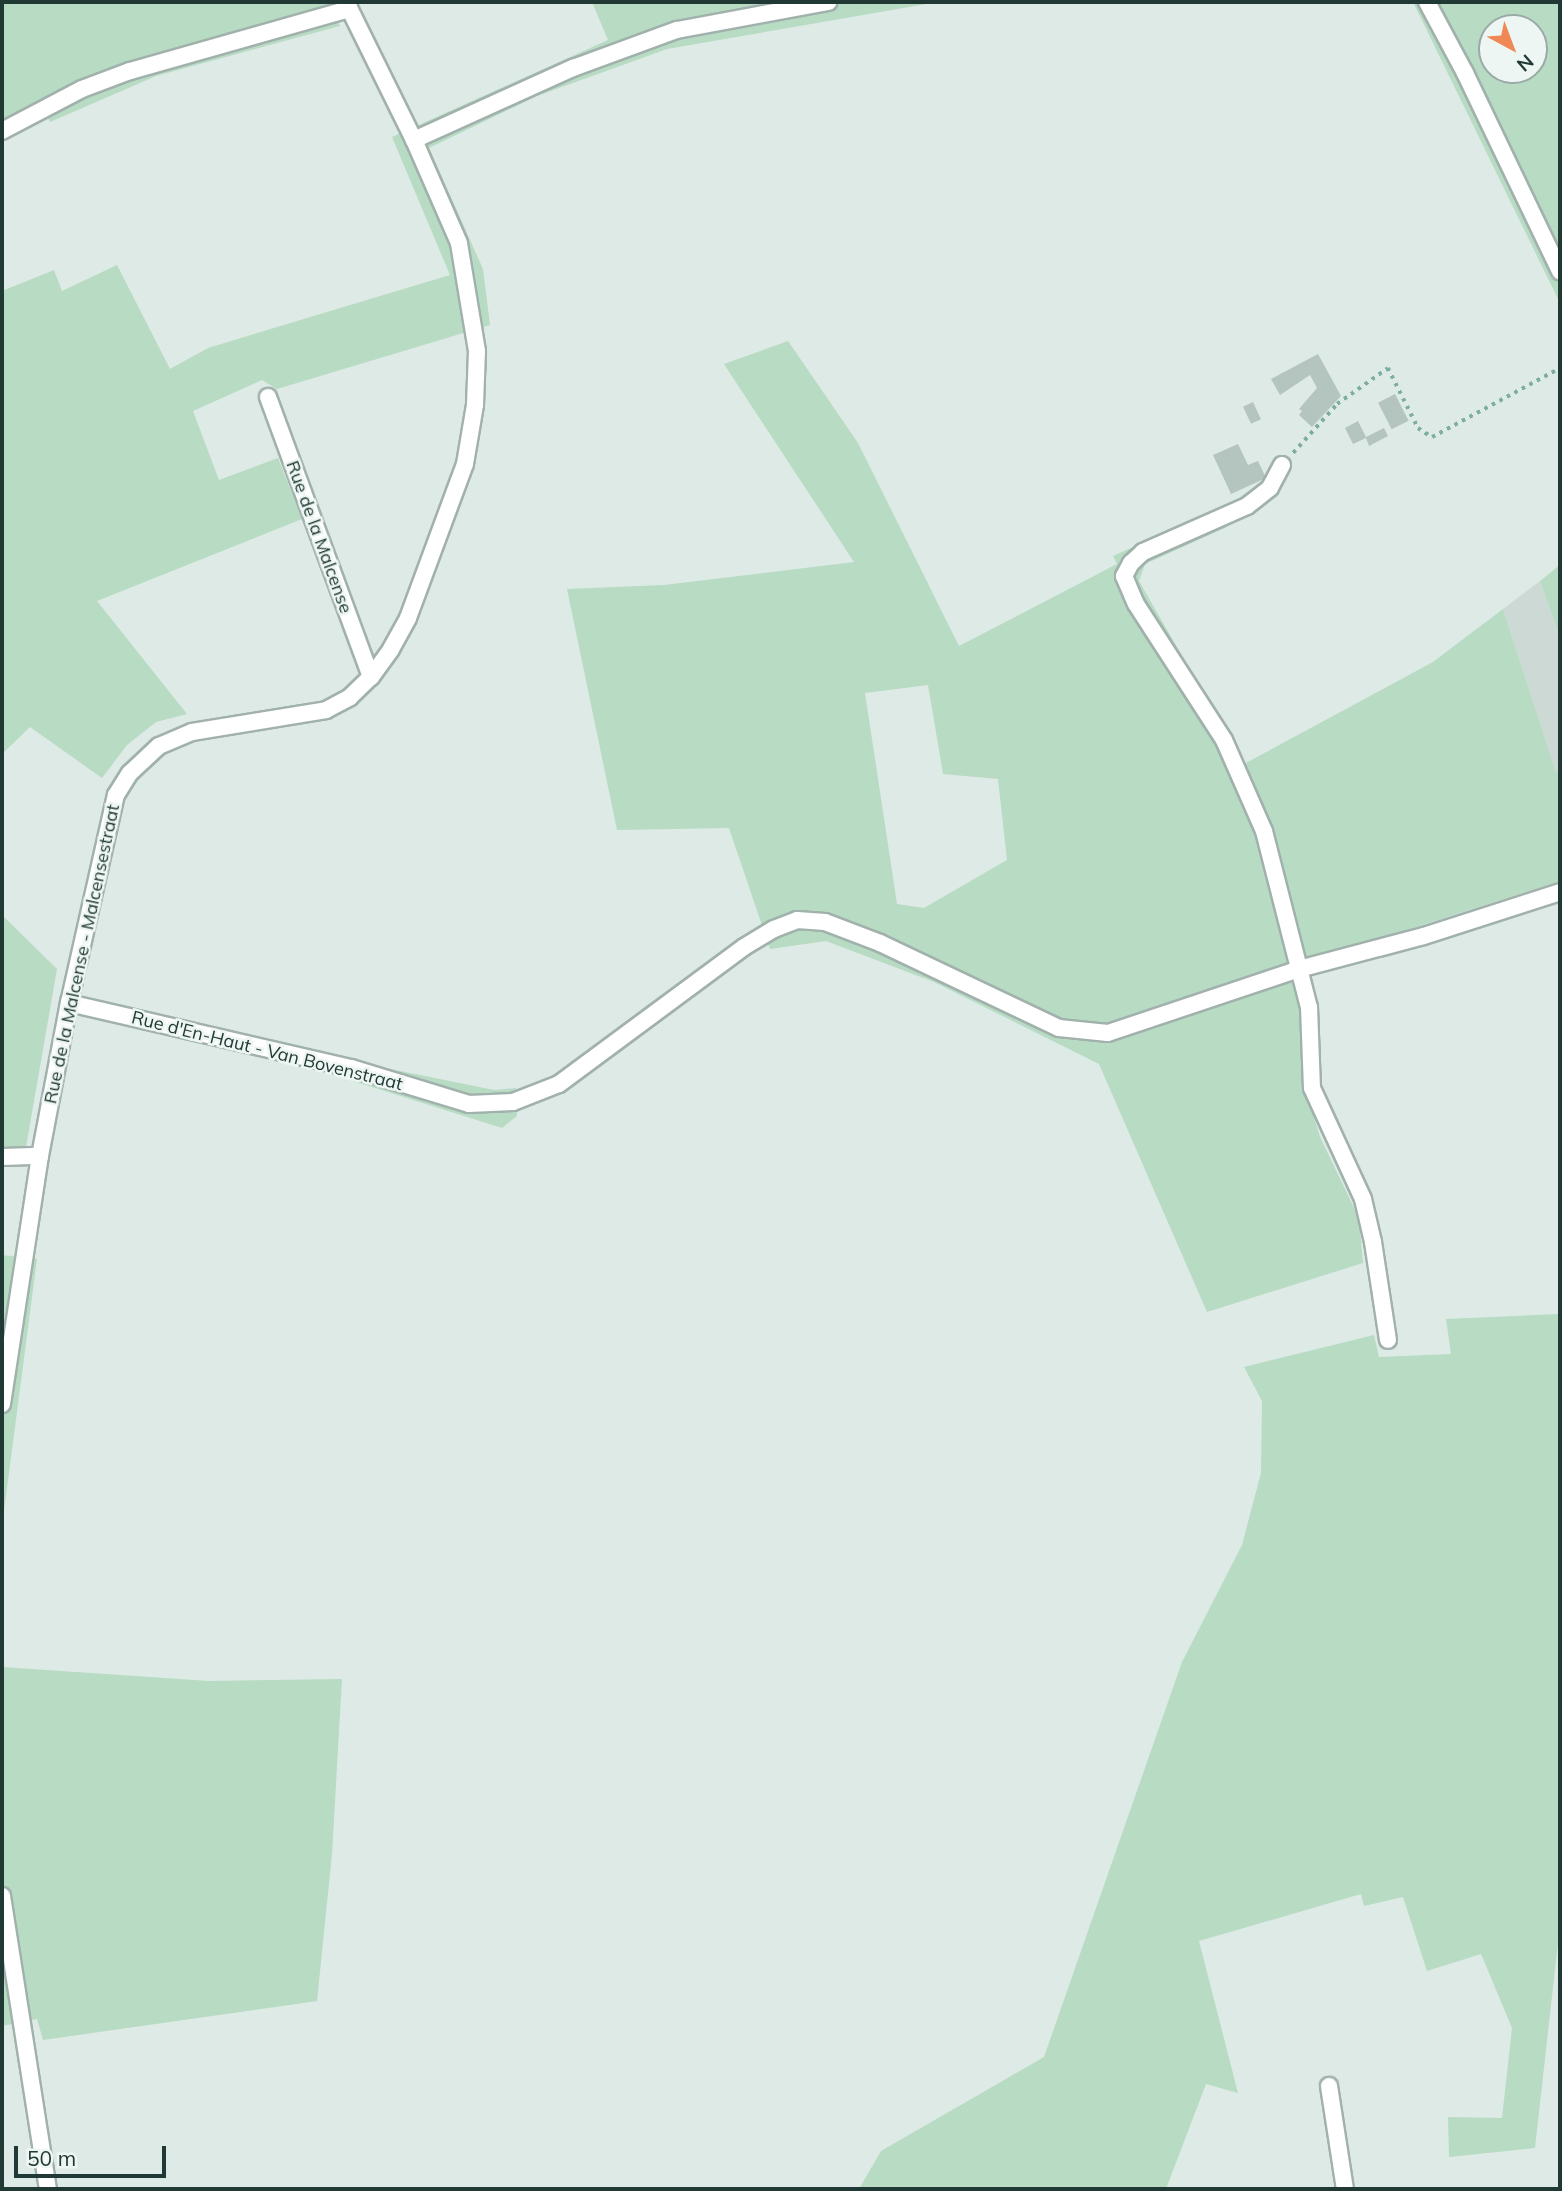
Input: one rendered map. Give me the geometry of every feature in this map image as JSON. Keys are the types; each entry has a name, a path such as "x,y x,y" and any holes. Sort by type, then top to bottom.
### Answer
{"street":[{"path":"414,140 573,68 677,30 828,2"},
{"path":"1427,2 1560,271"},
{"name":"Rue de la Malcense - Malcensestraat","path":"2,131 82,89 130,71 347,5 414,140 459,243 477,351 475,405 465,464 408,618 371,677 350,697 326,710 192,732 159,746 130,773 116,795 108,819 69,1003 40,1156 2,1404"},
{"name":"Rue de la Malcense","path":"268,397 371,677"},
{"path":"1282,465 1270,488 1247,506 1143,552 1130,563 1124,576 1136,604 1224,740 1264,831 1310,1007 1312,1088 1363,1199 1373,1242 1388,1340"},
{"name":"Rue d'En-Haut - Van Bovenstraat","path":"69,1003 351,1068 470,1104 513,1102 559,1084 744,947 774,929 797,920 825,922 847,930 940,970 1059,1028 1108,1033 1299,969 1424,936 1560,892"},
{"path":"2,1157 40,1156"},
{"path":"2,1896 48,2189"},
{"path":"1329,2086 1345,2189"}],"path":[{"path":"1282,465 1337,404 1388,368 1418,428 1432,437 1560,368"}],"shaded area":[{"path":"1540,581 1560,637 1560,772 1556,774 1503,609"}],"green space":[{"path":"2,2 329,2 340,26 156,76 50,122 42,105 2,124"},
{"path":"592,2 938,2 667,49 537,96 429,148 483,269 490,325 277,389 262,380 193,411 219,480 278,458 302,519 97,601 187,714 156,722 127,745 102,778 30,727 2,754 2,291 54,270 62,291 117,265 170,369 208,348 450,275 392,137 608,40"},
{"path":"1413,2 1560,2 1560,303"},
{"path":"788,341 858,443 959,646 1117,564 1113,556 1218,509 1227,527 1145,564 1139,581 1244,764 1433,662 1503,609 1556,773 1560,772 1560,881 1394,934 1289,961 1301,1010 1306,1091 1320,1137 1359,1218 1363,1263 1207,1312 1099,1064 934,982 826,941 770,949 729,828 617,830 567,589 664,585 854,562 724,364","holes":["928,685 943,774 998,779 1007,860 924,908 897,904 865,693"]},
{"path":"1560,565 1560,637 1540,581"},
{"path":"2,915 57,969 26,1147 2,1148"},
{"path":"356,1062 494,1090 516,1088 517,1116 502,1128 353,1081"},
{"path":"2,1255 37,1259 2,1526"},
{"path":"1560,1314 1560,1925 1535,2148 1449,2157 1448,2117 1502,2118 1512,2028 1481,1954 1427,1971 1403,1897 1364,1906 1361,1894 1199,1941 1238,2093 1206,2084 1166,2189 859,2189 881,2151 1044,2057 1182,1662 1242,1545 1261,1473 1262,1401 1244,1367 1374,1335 1379,1357 1451,1354 1446,1319"},
{"path":"2,1667 209,1681 342,1679 332,1854 317,2001 43,2040 37,2019 2,2026"}],"building":[{"path":"1318,354 1341,396 1312,427 1299,415 1302,411 1299,409 1317,388 1310,375 1280,395 1271,379"},
{"path":"1395,394 1409,421 1392,429 1378,403"},
{"path":"1253,402 1261,419 1251,424 1243,407"},
{"path":"1358,421 1366,437 1384,428 1388,436 1369,446 1366,438 1353,444 1345,428"},
{"path":"1238,444 1248,465 1258,461 1266,478 1231,494 1213,455"}]}
